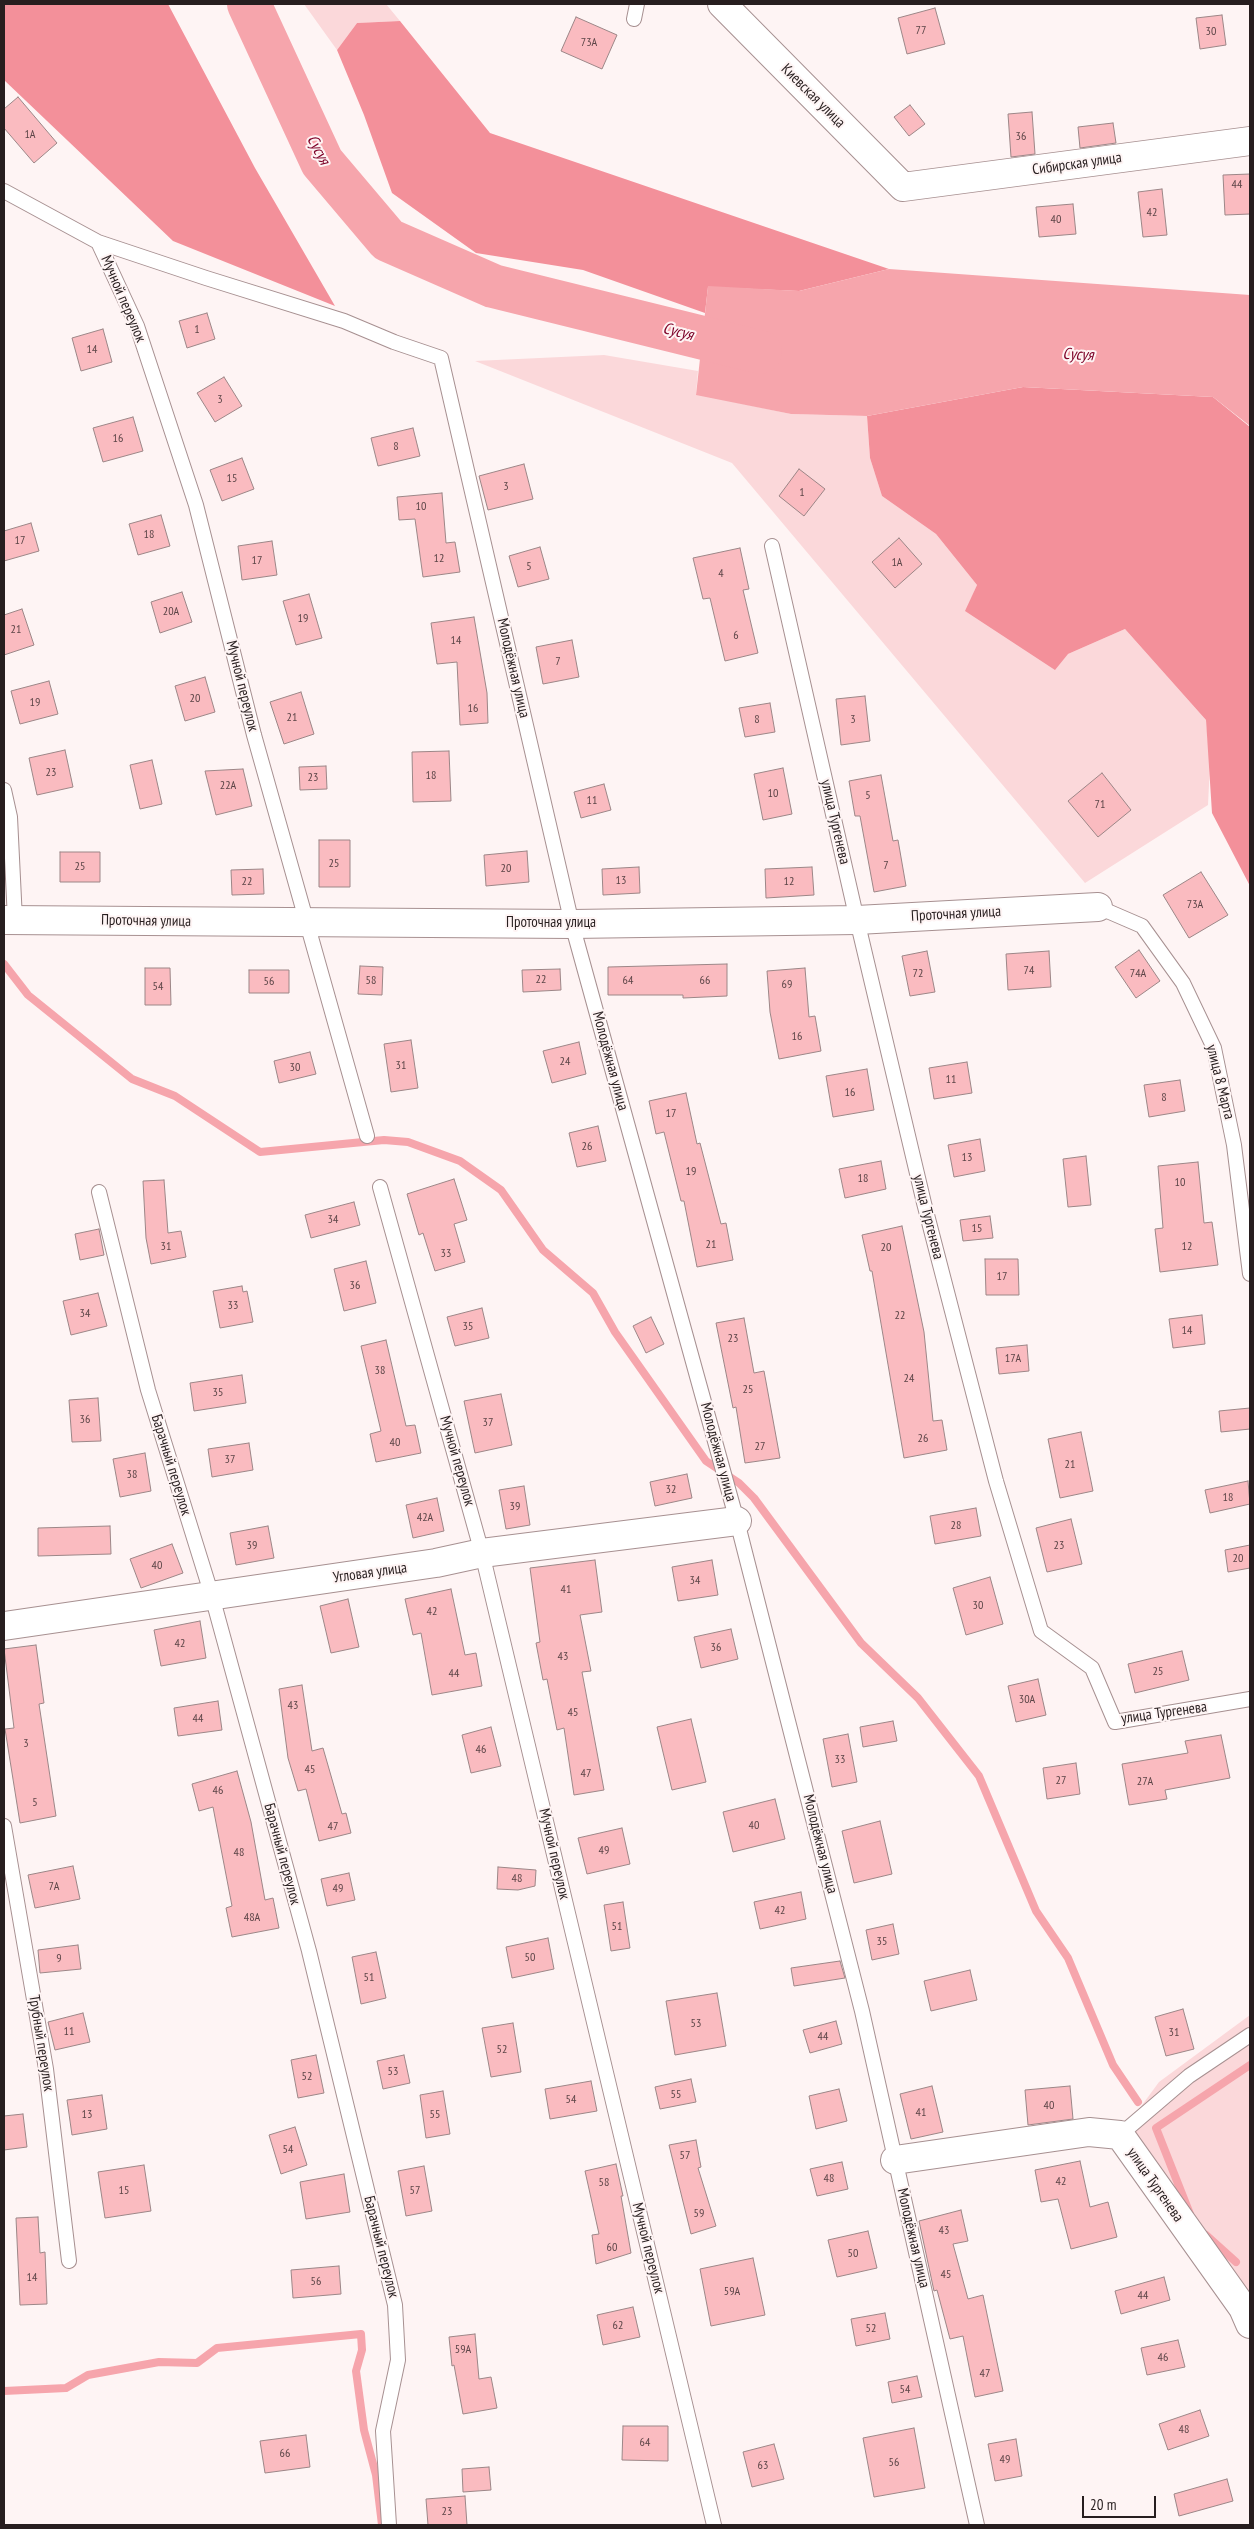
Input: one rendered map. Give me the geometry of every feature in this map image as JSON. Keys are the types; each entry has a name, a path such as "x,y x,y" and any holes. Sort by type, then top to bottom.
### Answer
{"street":[{"name":"Киевская улица","path":"722,4 903,187"},
{"name":"Сибирская улица","path":"903,187 1250,141"},
{"name":"Проточная улица","path":"10,920 572,924 857,920 1098,907"},
{"name":"Угловая улица","path":"4,1626 436,1564 482,1553 737,1521"},
{"name":"улица Тургенева","path":"895,2160 1089,2132 1120,2135 1243,2308 1250,2324"}],"lane":[{"path":"634,19 637,4"},
{"path":"4,191 98,242"},
{"name":"Молодёжная улица","path":"98,242 344,321 394,342 441,358 448,381 572,924 737,1521 862,2011 977,2525"},
{"name":"Мучной переулок","path":"98,242 137,326 196,505 254,735 305,923 367,1136"},
{"name":"улица Тургенева","path":"772,546 924,1203 996,1481 1042,1632 1092,1668 1116,1722 1250,1699"},
{"path":"4,790 10,817 10,920"},
{"name":"улица 8 Марта","path":"1098,907 1142,926 1183,983 1214,1048 1234,1145 1250,1274"},
{"name":"Мучной переулок","path":"380,1187 482,1553 714,2525"},
{"name":"Барачный переулок","path":"99,1192 148,1390 212,1596 309,1952 395,2305 398,2360 383,2431 389,2525"},
{"name":"Трубный переулок","path":"4,1826 46,2069 70,2261"},
{"path":"1120,2135 1189,2076 1250,2035"}],"shaded area":[{"path":"4,4 168,4 255,168 335,306 173,241 4,80"},
{"path":"304,4 386,4 400,21 357,23 337,50"},
{"path":"400,21 490,133 889,269 799,291 708,287 705,313 583,270 476,253 392,193 364,115 337,50 357,23"},
{"path":"604,355 698,371 696,394 791,414 867,416 870,458 882,496 936,534 977,585 966,611 1068,654 1125,629 1206,720 1210,764 1208,805 1085,883 732,463 475,361"},
{"path":"1023,387 1213,397 1250,427 1250,886 1212,813 1206,720 1125,629 1068,654 1055,670 965,611 977,585 936,534 882,496 870,458 867,416"},
{"path":"1250,2015 1250,2307 1120,2135 1159,2082"}],"water":[{"path":"889,269 1250,295 1250,426 1213,397 1023,387 867,416 791,414 696,395 708,286 799,291"}],"building":[{"path":"935,8 945,44 907,54 898,18"},
{"path":"1222,15 1226,45 1200,49 1196,18"},
{"path":"576,17 617,35 602,69 561,51"},
{"path":"18,97 57,143 34,163 4,128 4,109"},
{"path":"910,105 925,124 909,136 894,117"},
{"path":"1032,112 1035,154 1011,157 1008,114"},
{"path":"1113,123 1116,143 1080,148 1078,127"},
{"path":"1250,174 1250,214 1225,215 1223,175"},
{"path":"1162,189 1167,235 1143,237 1138,192"},
{"path":"1073,204 1076,234 1039,237 1036,207"},
{"path":"207,313 215,339 187,348 179,321"},
{"path":"103,329 112,362 81,371 72,338"},
{"path":"224,377 242,406 215,422 197,393"},
{"path":"133,417 143,451 103,462 93,428"},
{"path":"413,428 420,456 378,466 371,438"},
{"path":"242,458 254,489 222,501 210,470"},
{"path":"524,464 533,499 488,510 479,476"},
{"path":"799,469 825,489 804,516 779,496"},
{"path":"442,493 446,543 455,542 460,572 423,577 415,519 399,520 397,497"},
{"path":"161,515 170,546 138,555 129,524"},
{"path":"31,523 39,551 4,561 4,531"},
{"path":"899,538 922,564 895,588 872,562"},
{"path":"272,541 277,575 242,580 238,546"},
{"path":"540,547 549,579 518,587 509,556"},
{"path":"740,548 749,589 743,590 758,653 725,661 710,598 703,599 693,558"},
{"path":"182,592 192,622 160,633 151,602"},
{"path":"309,594 322,638 296,645 283,601"},
{"path":"22,609 34,645 4,655 4,615"},
{"path":"474,617 487,693 488,723 460,725 457,662 437,664 431,623"},
{"path":"572,640 579,677 543,684 536,647"},
{"path":"205,677 215,712 185,721 175,686"},
{"path":"49,681 58,714 20,724 11,691"},
{"path":"301,692 314,734 284,744 270,702"},
{"path":"865,696 870,741 841,745 836,699"},
{"path":"770,703 775,732 745,737 739,708"},
{"path":"65,750 73,787 37,795 29,758"},
{"path":"449,751 451,801 413,802 412,752"},
{"path":"152,760 162,804 140,809 130,765"},
{"path":"326,766 327,789 300,790 299,767"},
{"path":"783,768 792,814 763,820 754,774"},
{"path":"243,769 252,806 216,815 205,771"},
{"path":"1102,773 1131,810 1098,837 1068,801"},
{"path":"881,775 893,841 898,840 906,886 874,892 860,816 855,816 849,781"},
{"path":"604,784 611,810 581,818 574,792"},
{"path":"319,840 350,840 350,887 319,887"},
{"path":"527,851 529,882 486,886 484,855"},
{"path":"60,852 100,852 100,882 60,882"},
{"path":"639,867 640,893 603,895 602,869"},
{"path":"812,867 814,895 766,898 765,869"},
{"path":"263,869 264,894 232,895 231,870"},
{"path":"1201,872 1228,915 1189,938 1163,895"},
{"path":"1139,950 1160,981 1136,998 1115,967"},
{"path":"927,951 935,992 910,996 902,956"},
{"path":"1049,951 1051,987 1008,990 1006,954"},
{"path":"727,964 727,996 683,998 683,995 608,995 608,967"},
{"path":"360,966 383,967 382,995 358,994"},
{"path":"145,968 170,968 171,1005 145,1005"},
{"path":"805,968 809,1017 815,1016 821,1051 779,1059 770,1012 767,971"},
{"path":"560,969 561,990 523,992 522,970"},
{"path":"249,970 289,970 289,993 249,993"},
{"path":"411,1040 418,1088 391,1092 384,1044"},
{"path":"579,1042 586,1074 552,1083 543,1051"},
{"path":"310,1052 316,1074 279,1083 274,1061"},
{"path":"967,1062 972,1093 934,1099 929,1068"},
{"path":"867,1069 874,1110 833,1117 826,1076"},
{"path":"1180,1080 1185,1111 1149,1117 1144,1085"},
{"path":"686,1093 697,1144 700,1143 721,1224 726,1223 733,1260 697,1267 684,1201 681,1201 664,1132 656,1134 649,1101"},
{"path":"598,1126 606,1161 577,1167 569,1133"},
{"path":"980,1139 985,1171 954,1177 948,1145"},
{"path":"1086,1156 1091,1205 1068,1207 1063,1159"},
{"path":"881,1161 886,1189 845,1198 839,1169"},
{"path":"1198,1162 1204,1223 1212,1222 1218,1265 1160,1272 1155,1229 1163,1228 1158,1166"},
{"path":"454,1179 467,1220 454,1224 465,1262 435,1271 423,1233 419,1235 407,1194"},
{"path":"164,1180 168,1233 181,1231 186,1257 151,1264 146,1238 143,1181"},
{"path":"354,1202 360,1225 311,1238 305,1215"},
{"path":"990,1216 993,1238 963,1241 960,1220"},
{"path":"902,1226 924,1332 933,1421 942,1420 947,1450 904,1458 872,1271 870,1271 862,1235"},
{"path":"99,1229 104,1255 80,1260 75,1234"},
{"path":"985,1259 1018,1259 1019,1295 986,1295"},
{"path":"366,1261 376,1303 344,1311 334,1269"},
{"path":"242,1286 243,1292 247,1291 253,1322 220,1328 213,1291"},
{"path":"98,1293 107,1326 71,1335 63,1301"},
{"path":"482,1308 489,1338 455,1346 447,1317"},
{"path":"1202,1315 1205,1344 1173,1348 1169,1319"},
{"path":"651,1317 664,1344 646,1353 633,1326"},
{"path":"744,1318 754,1373 764,1371 780,1458 745,1463 736,1407 733,1408 716,1323"},
{"path":"386,1340 406,1426 415,1425 421,1453 376,1462 370,1434 381,1431 361,1346"},
{"path":"1027,1345 1029,1371 999,1374 996,1348"},
{"path":"242,1375 246,1403 194,1411 190,1383"},
{"path":"501,1394 512,1445 475,1453 464,1401"},
{"path":"98,1398 101,1441 72,1442 69,1400"},
{"path":"1250,1408 1250,1429 1221,1432 1219,1411"},
{"path":"1081,1432 1093,1491 1060,1498 1048,1439"},
{"path":"249,1443 253,1470 212,1477 208,1449"},
{"path":"145,1453 151,1491 120,1497 113,1459"},
{"path":"687,1474 692,1498 655,1506 650,1482"},
{"path":"1248,1481 1250,1504 1210,1513 1205,1490"},
{"path":"524,1486 530,1525 506,1529 499,1490"},
{"path":"437,1498 444,1531 413,1538 406,1505"},
{"path":"976,1508 981,1536 935,1544 930,1516"},
{"path":"1071,1519 1082,1564 1047,1572 1036,1528"},
{"path":"110,1526 111,1554 38,1556 38,1528"},
{"path":"268,1526 274,1558 236,1565 230,1533"},
{"path":"172,1544 183,1573 141,1588 130,1559"},
{"path":"1250,1545 1250,1568 1228,1572 1225,1550"},
{"path":"595,1560 602,1612 580,1615 591,1671 582,1672 604,1790 574,1795 564,1728 557,1730 547,1679 543,1680 536,1643 540,1642 530,1568"},
{"path":"712,1560 718,1595 678,1601 672,1567"},
{"path":"990,1577 1003,1624 966,1635 953,1588"},
{"path":"451,1589 465,1655 476,1653 482,1686 432,1695 421,1633 413,1635 405,1599"},
{"path":"348,1599 359,1647 331,1653 320,1606"},
{"path":"200,1621 206,1658 161,1666 154,1630"},
{"path":"731,1629 738,1659 701,1668 694,1637"},
{"path":"36,1645 44,1703 39,1704 56,1816 20,1823 5,1729 14,1728 4,1649"},
{"path":"1182,1651 1189,1680 1135,1693 1128,1664"},
{"path":"1038,1679 1046,1715 1016,1722 1008,1686"},
{"path":"302,1685 312,1751 323,1748 342,1814 346,1813 351,1833 319,1841 306,1789 298,1791 288,1758 279,1689"},
{"path":"218,1701 222,1730 178,1736 174,1708"},
{"path":"691,1719 706,1782 672,1790 657,1727"},
{"path":"893,1721 897,1741 863,1747 860,1727"},
{"path":"491,1727 501,1766 471,1773 462,1735"},
{"path":"848,1734 857,1782 832,1787 823,1739"},
{"path":"1221,1735 1230,1778 1165,1790 1167,1799 1129,1805 1122,1764 1188,1753 1185,1741"},
{"path":"1076,1763 1080,1794 1047,1799 1043,1768"},
{"path":"237,1771 251,1822 265,1900 273,1898 279,1928 232,1937 226,1908 232,1906 213,1807 199,1811 192,1784"},
{"path":"775,1799 785,1839 733,1852 723,1812"},
{"path":"880,1821 892,1874 854,1883 842,1831"},
{"path":"622,1828 630,1864 587,1874 578,1838"},
{"path":"73,1866 80,1899 35,1908 28,1875"},
{"path":"498,1867 536,1870 535,1886 518,1890 497,1889"},
{"path":"349,1873 355,1900 327,1906 321,1879"},
{"path":"801,1892 806,1919 760,1929 754,1902"},
{"path":"623,1902 630,1948 611,1951 604,1905"},
{"path":"893,1924 899,1954 872,1960 866,1930"},
{"path":"548,1938 554,1969 512,1978 506,1947"},
{"path":"78,1945 81,1969 40,1973 38,1950"},
{"path":"376,1952 386,1998 361,2004 352,1957"},
{"path":"840,1961 845,1978 794,1986 791,1968"},
{"path":"970,1970 977,2000 931,2011 924,1981"},
{"path":"717,1993 726,2046 675,2055 666,2001"},
{"path":"1183,2009 1194,2049 1166,2056 1155,2017"},
{"path":"83,2013 90,2042 55,2050 48,2022"},
{"path":"836,2021 842,2044 810,2053 803,2030"},
{"path":"513,2023 521,2072 491,2077 482,2028"},
{"path":"316,2055 324,2093 298,2098 291,2060"},
{"path":"404,2055 410,2083 383,2089 377,2061"},
{"path":"691,2079 696,2102 660,2109 655,2087"},
{"path":"591,2081 597,2111 550,2119 545,2089"},
{"path":"932,2086 943,2132 911,2139 900,2094"},
{"path":"1070,2086 1073,2119 1028,2125 1025,2090"},
{"path":"839,2089 847,2121 816,2129 809,2096"},
{"path":"443,2091 450,2134 426,2138 420,2095"},
{"path":"102,2095 107,2129 72,2135 67,2100"},
{"path":"23,2114 27,2147 4,2150 4,2116"},
{"path":"295,2127 307,2165 281,2174 269,2135"},
{"path":"696,2140 701,2167 698,2168 716,2226 691,2234 669,2145"},
{"path":"1080,2161 1090,2207 1108,2202 1117,2237 1071,2249 1058,2199 1041,2202 1035,2170"},
{"path":"842,2162 848,2189 817,2196 810,2169"},
{"path":"616,2164 623,2196 621,2196 631,2253 596,2264 592,2235 599,2234 585,2171"},
{"path":"144,2165 151,2211 105,2218 98,2172"},
{"path":"424,2166 432,2211 406,2216 398,2171"},
{"path":"344,2174 350,2212 306,2219 300,2182"},
{"path":"961,2210 968,2241 953,2244 968,2299 983,2295 1003,2391 975,2397 963,2336 950,2339 937,2290 934,2291 919,2221"},
{"path":"38,2217 40,2253 45,2252 47,2304 20,2305 16,2218"},
{"path":"868,2231 877,2268 837,2277 828,2240"},
{"path":"753,2258 765,2315 711,2326 700,2269"},
{"path":"339,2266 341,2294 293,2298 291,2270"},
{"path":"1164,2277 1170,2300 1121,2314 1115,2291"},
{"path":"633,2307 640,2337 603,2345 597,2315"},
{"path":"885,2313 890,2339 856,2346 851,2319"},
{"path":"475,2334 479,2379 491,2377 497,2408 463,2414 454,2365 452,2366 449,2337"},
{"path":"1178,2340 1185,2367 1147,2375 1141,2348"},
{"path":"917,2376 922,2397 892,2403 888,2382"},
{"path":"1200,2410 1209,2436 1168,2450 1159,2424"},
{"path":"623,2426 668,2426 668,2461 622,2460"},
{"path":"914,2428 925,2488 874,2497 863,2438"},
{"path":"306,2435 310,2467 265,2473 260,2441"},
{"path":"1016,2439 1022,2476 995,2481 988,2444"},
{"path":"774,2444 784,2479 752,2487 743,2452"},
{"path":"489,2467 491,2490 463,2492 462,2469"},
{"path":"1227,2479 1233,2501 1179,2516 1174,2494"},
{"path":"465,2496 467,2525 428,2525 426,2499"}],"waterway":[{"name":"Сусуя","path":"249,4 322,162 388,240 493,286 760,352"},
{"path":"4,964 28,995 132,1079 175,1096 260,1152 384,1140 408,1142 460,1161 501,1190 543,1250 593,1293 615,1332 706,1461 739,1483 754,1498 861,1643 918,1698 979,1776 1036,1911 1068,1958 1113,2065 1138,2102"},
{"path":"1190,2214 1156,2128 1250,2065"},
{"path":"1206,2235 1236,2262"},
{"path":"4,2391 66,2388 88,2375 159,2362 197,2363 217,2348 361,2334 362,2350 356,2371 364,2430 376,2475 382,2525"}]}
